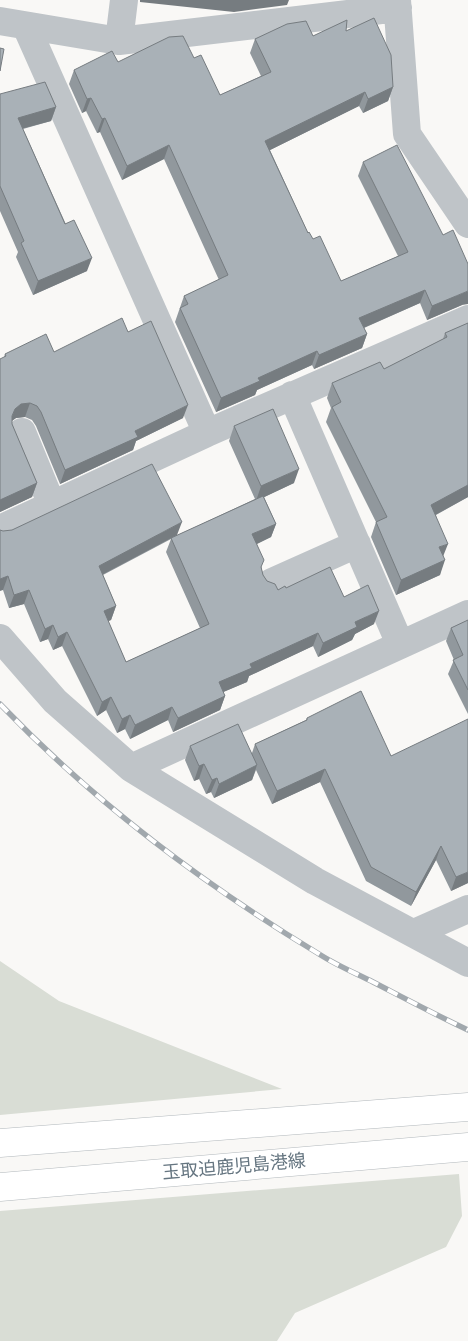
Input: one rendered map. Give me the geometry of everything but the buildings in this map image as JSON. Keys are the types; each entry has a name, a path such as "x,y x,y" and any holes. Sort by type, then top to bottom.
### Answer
{"main road":[{"path":"0,1143 468,1107"},
{"name":"玉取迫鹿児島港線","path":"0,1187 468,1147"}],"street":[{"path":"119,41 124,0"},
{"path":"13,23 119,41 398,4 406,134 468,224"},
{"path":"13,23 207,433"},
{"path":"0,529 207,433 468,319"},
{"path":"292,395 400,644"},
{"path":"22,432 52,505"},
{"path":"272,582 357,544"},
{"path":"131,768 468,614"},
{"path":"0,638 55,701 131,768 315,881 468,963"},
{"path":"414,933 468,909"}],"shaded area":[{"path":"0,961 59,1001 282,1089 0,1115"},
{"path":"459,1174 462,1216 446,1247 295,1313 277,1341 0,1341 0,1211"}],"railway":[{"path":"0,704 73,775 112,808 151,840 233,899 332,962 468,1030"}]}
